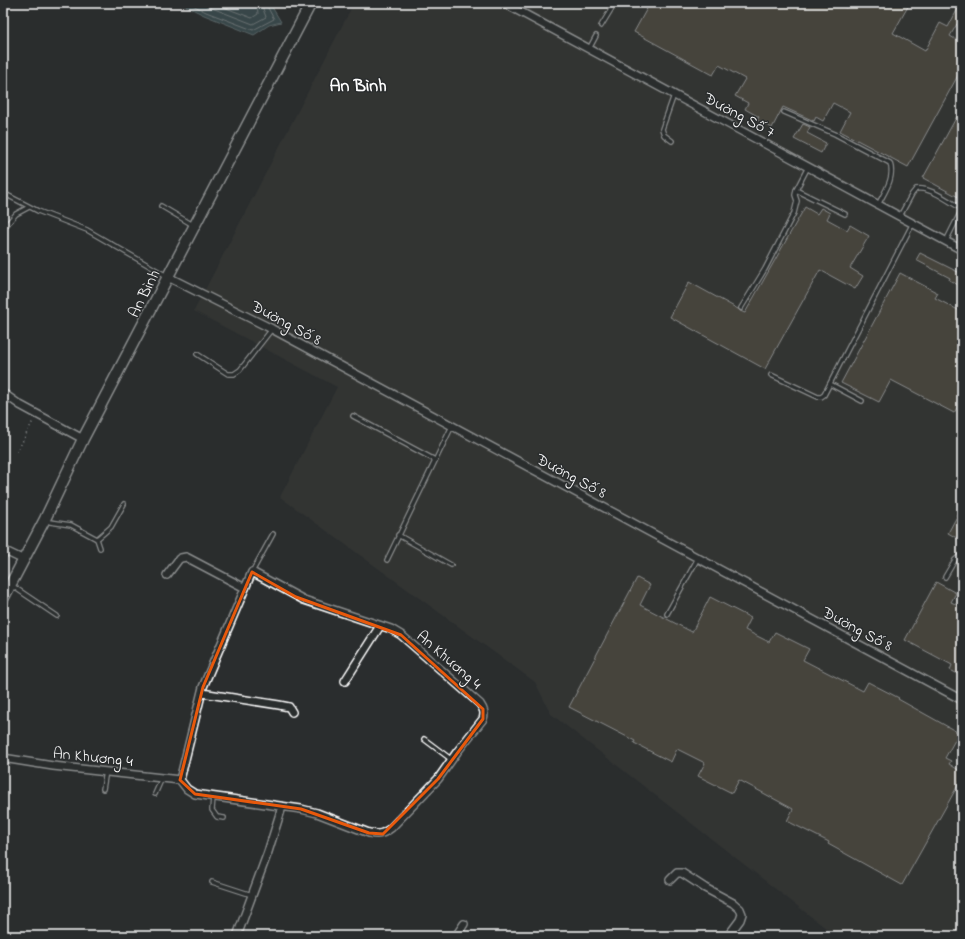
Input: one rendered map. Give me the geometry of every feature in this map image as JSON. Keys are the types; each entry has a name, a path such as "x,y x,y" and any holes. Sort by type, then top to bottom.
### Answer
{"main road":[{"name":"An Bình","path":"3,599 45,519 83,439 311,3"}],"street":[{"name":"Đường Số 7","path":"504,3 962,250"},
{"name":"Đường Số 8","path":"168,277 272,329 962,700"},
{"path":"3,392 20,405 83,439"},
{"path":"3,550 24,560"},
{"path":"167,575 181,558 186,557 245,588"},
{"path":"180,780 206,679 252,572"},
{"name":"An Khương 4","path":"3,758 36,764 180,780 187,789 195,794 301,809 317,813 369,833 377,835 383,834 391,828 438,779 483,719 483,709 480,704 401,635 391,629 296,597 252,572"},
{"path":"345,681 380,626"},
{"path":"202,693 290,707 292,712"},
{"path":"237,936 268,852 282,807"},
{"path":"670,880 677,874 682,873 740,909 742,914 740,920 728,936"},
{"path":"456,936 464,924"}],"lane":[{"path":"601,26 615,3"},
{"path":"589,49 596,36"},
{"path":"672,141 664,135 662,128 674,95"},
{"path":"784,112 835,134 890,162 892,169 891,178 878,204"},
{"path":"741,308 765,269 794,213 797,201 795,195 796,190 808,167"},
{"path":"900,216 916,188 931,191 962,208 946,241"},
{"path":"796,190 845,214"},
{"path":"3,193 29,207 87,230 168,277"},
{"path":"161,206 194,225"},
{"path":"3,229 16,214 29,207"},
{"path":"772,374 818,397 821,397 824,394 913,223"},
{"path":"198,354 228,374 234,374 240,370 272,329"},
{"path":"830,384 862,401"},
{"path":"353,416 435,460"},
{"path":"386,560 452,426"},
{"path":"97,539 111,526 124,504"},
{"path":"45,519 50,522 71,525 97,539 100,548"},
{"path":"252,572 273,534"},
{"path":"398,536 451,565"},
{"path":"945,577 955,560 962,554"},
{"path":"667,614 698,558"},
{"path":"10,585 57,616"},
{"path":"424,739 452,760"},
{"path":"103,789 106,771"},
{"path":"155,794 162,778"},
{"path":"213,797 212,810 215,815 224,818"},
{"path":"212,882 252,895"}],"path":[{"path":"18,452 36,414"}],"highlighted area":[{"path":"252,572 296,597 401,635 483,709 483,719 438,779 383,834 369,833 301,809 195,794 180,780 203,687"}],"shaded area":[{"path":"354,3 962,3 962,936 836,936 551,714 535,682 280,497 337,387 194,311"}],"water":[{"path":"180,3 272,3 272,7 281,22 269,25 254,35 204,15"}],"building":[{"path":"650,3 837,3 846,8 848,3 910,3 893,33 925,51 940,23 948,27 962,3 962,26 957,24 950,36 962,43 962,68 908,167 840,131 850,112 833,103 823,121 816,117 814,121 783,107 772,128 757,120 759,117 745,109 748,103 735,96 745,79 719,65 713,75 634,32"},
{"path":"962,107 962,199 923,178"},
{"path":"803,124 810,127 807,133 826,143 821,153 794,139"},
{"path":"805,207 817,214 821,208 830,213 827,219 847,230 850,225 869,236 850,268 863,276 855,289 820,270 765,369 670,317 689,282 745,313"},
{"path":"920,253 962,274 962,287 949,280 950,278 916,260"},
{"path":"900,273 938,293 935,298 962,312 962,399 954,413 891,380 879,402 841,383"},
{"path":"962,507 962,541 948,533"},
{"path":"637,578 650,585 640,605 692,632 710,597 751,618 745,630 769,642 775,632 809,649 803,660 863,691 868,682 959,733 945,758 951,761 949,764 962,772 962,778 902,885 828,844 829,842 787,821 793,809 739,780 732,793 698,776 705,763 677,749 671,762 634,743 635,741 569,707"},
{"path":"936,582 956,593 951,602 962,607 962,676 950,670 952,665 905,640"}],"district":[{"name":"An Bình","path":"358,85"}]}
